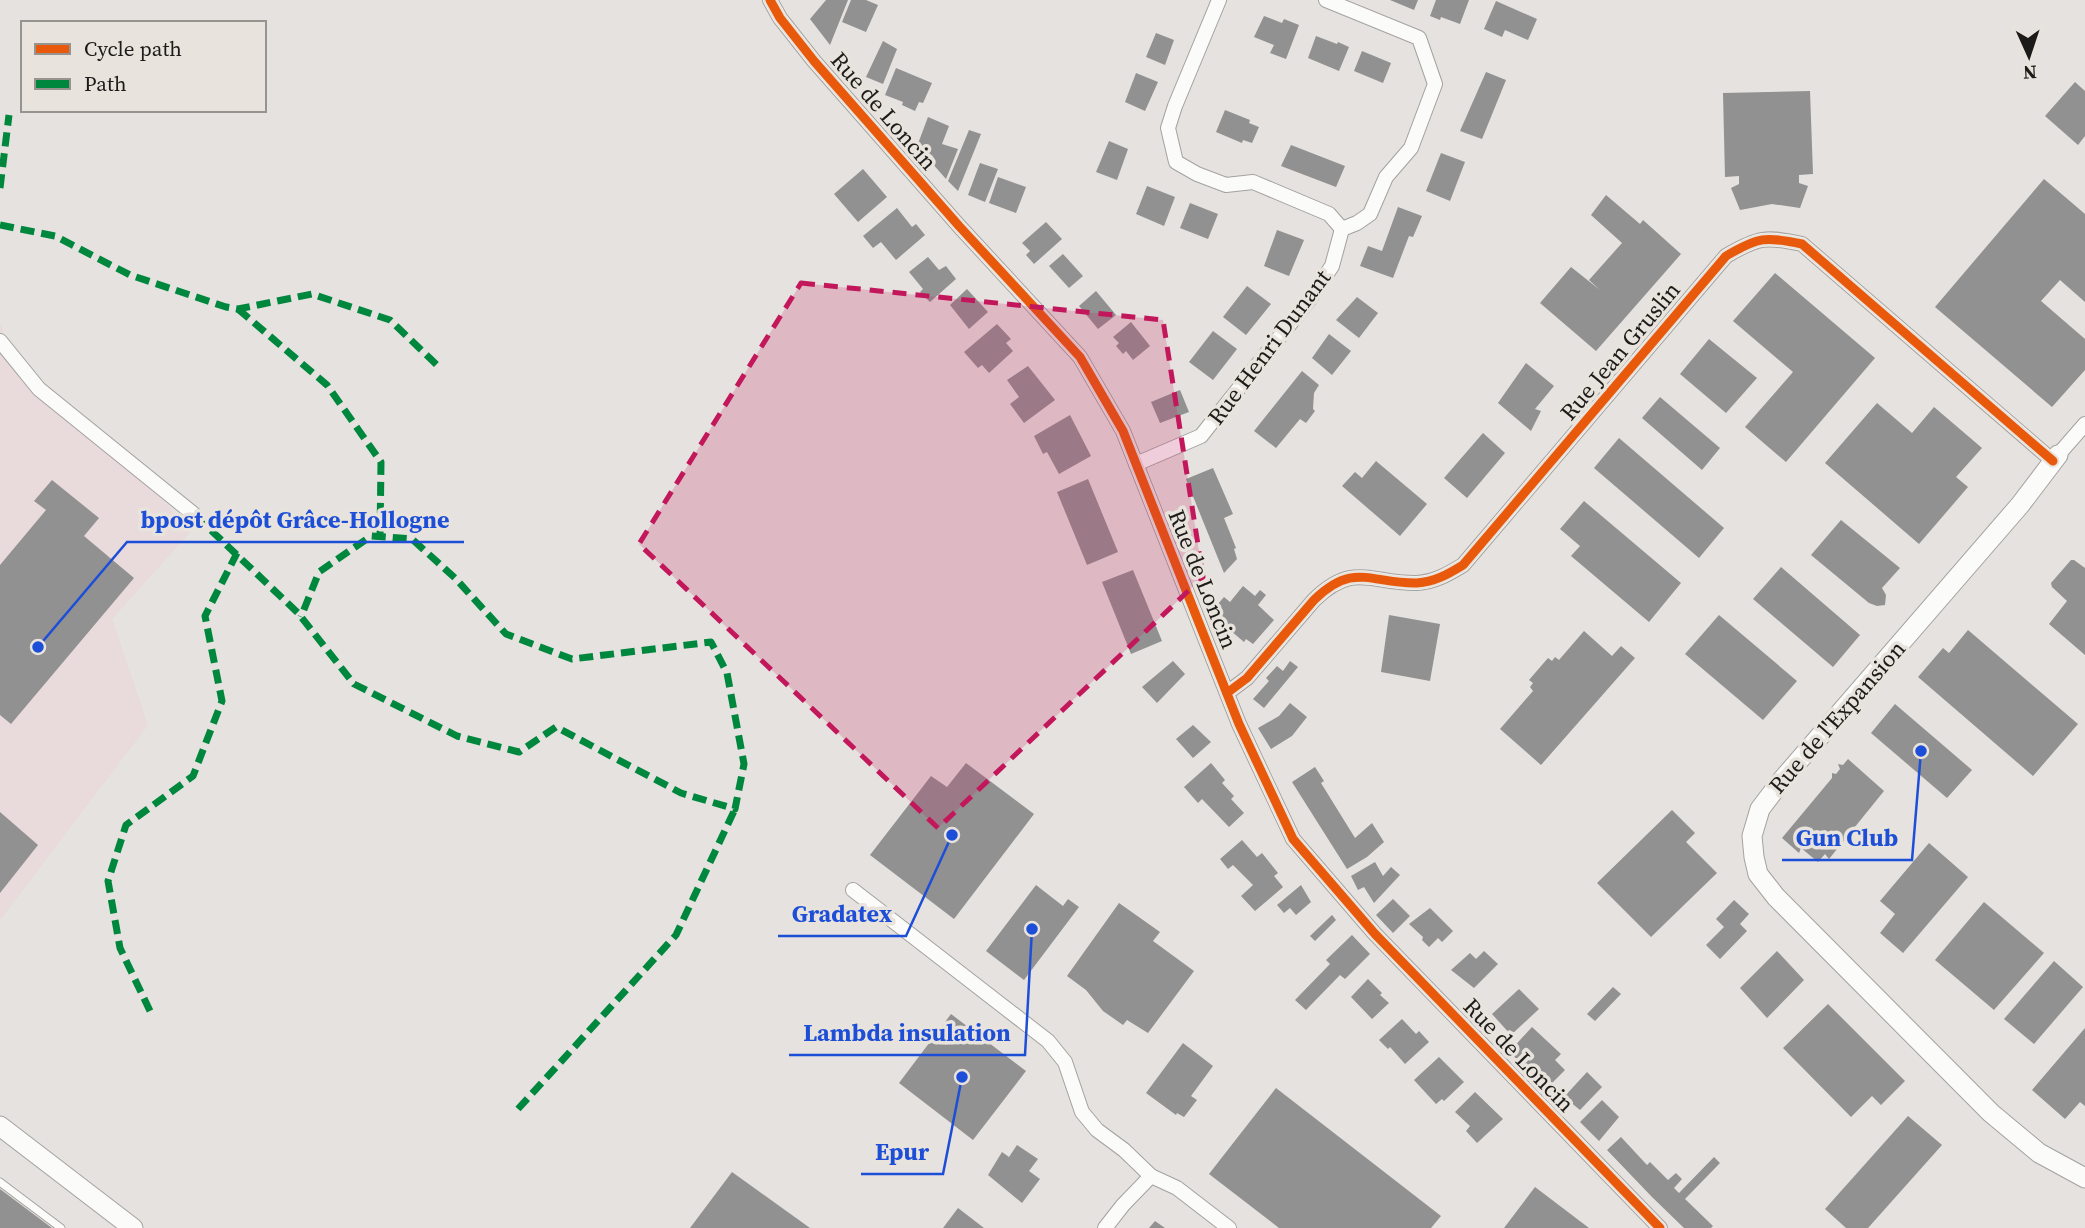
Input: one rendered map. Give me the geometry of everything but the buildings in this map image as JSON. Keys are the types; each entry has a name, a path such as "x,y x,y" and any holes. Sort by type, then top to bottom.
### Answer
{"street":[{"name":"Rue de Loncin","path":"770,0 780,18 823,70 959,226 1080,357 1123,431 1238,724 1293,839 1375,934 1660,1228"},
{"path":"1219,0 1168,128 1176,162 1197,174 1226,185 1253,182 1329,214 1342,229 1370,214 1386,177 1411,148 1436,84 1419,38 1326,0"},
{"name":"Rue Henri Dunant","path":"1136,464 1201,436 1309,300 1332,266 1342,229"},
{"name":"Rue Jean Gruslin","path":"1227,693 1247,678 1319,595 1340,580 1355,576 1414,583 1442,578 1463,565 1726,256 1753,240 1777,238 1802,244 2056,458"},
{"path":"0,341 39,389 196,516"},
{"name":"Rue de l'Expansion","path":"2085,424 2020,505 1782,780 1760,809 1752,836 1758,874 1776,897 1991,1113 2039,1153 2085,1178"},
{"path":"853,890 1048,1041 1065,1062 1077,1102 1097,1130 1124,1150 1151,1176 1177,1188 1230,1228"},
{"path":"0,1126 133,1228"},
{"path":"1105,1228 1151,1176"}],"lane":[{"path":"0,1182 61,1228"}],"highlighted area":[{"path":"801,283 1163,320 1203,577 938,828 639,544"}],"shaded area":[{"path":"0,323 15,369 142,481 192,530 112,619 148,725 0,920"}],"marked path":[{"path":"0,188 9,115"},
{"path":"0,225 55,236 130,275 226,307 238,309 312,294 390,320 439,367"},
{"path":"238,309 327,385 381,462 380,537"},
{"path":"196,516 298,613 354,684 457,736 519,752 556,727 681,793 735,809 744,764 727,673 711,642 572,659 506,634 455,578 412,539 371,536 319,572 301,617"},
{"path":"150,1011 120,948 108,881 126,825 193,776 222,701 205,616 237,553"},
{"path":"518,1109 676,935 735,809"}],"cycle path":[{"path":"770,0 780,18 814,61 959,226 1080,357 1123,431 1239,724 1293,839 1375,934 1660,1228"},
{"path":"1227,693 1247,678 1314,600 1340,581 1363,577 1417,583 1441,577 1463,565 1726,256 1762,240 1802,244 2053,461"}],"place":[{"name":"bpost dépôt Grâce-Hollogne","path":"38,647"},
{"name":"Gun Club","path":"1921,751"},
{"name":"Gradatex","path":"952,835"},
{"name":"Lambda insulation","path":"1032,929"},
{"name":"Epur","path":"962,1077"}]}
